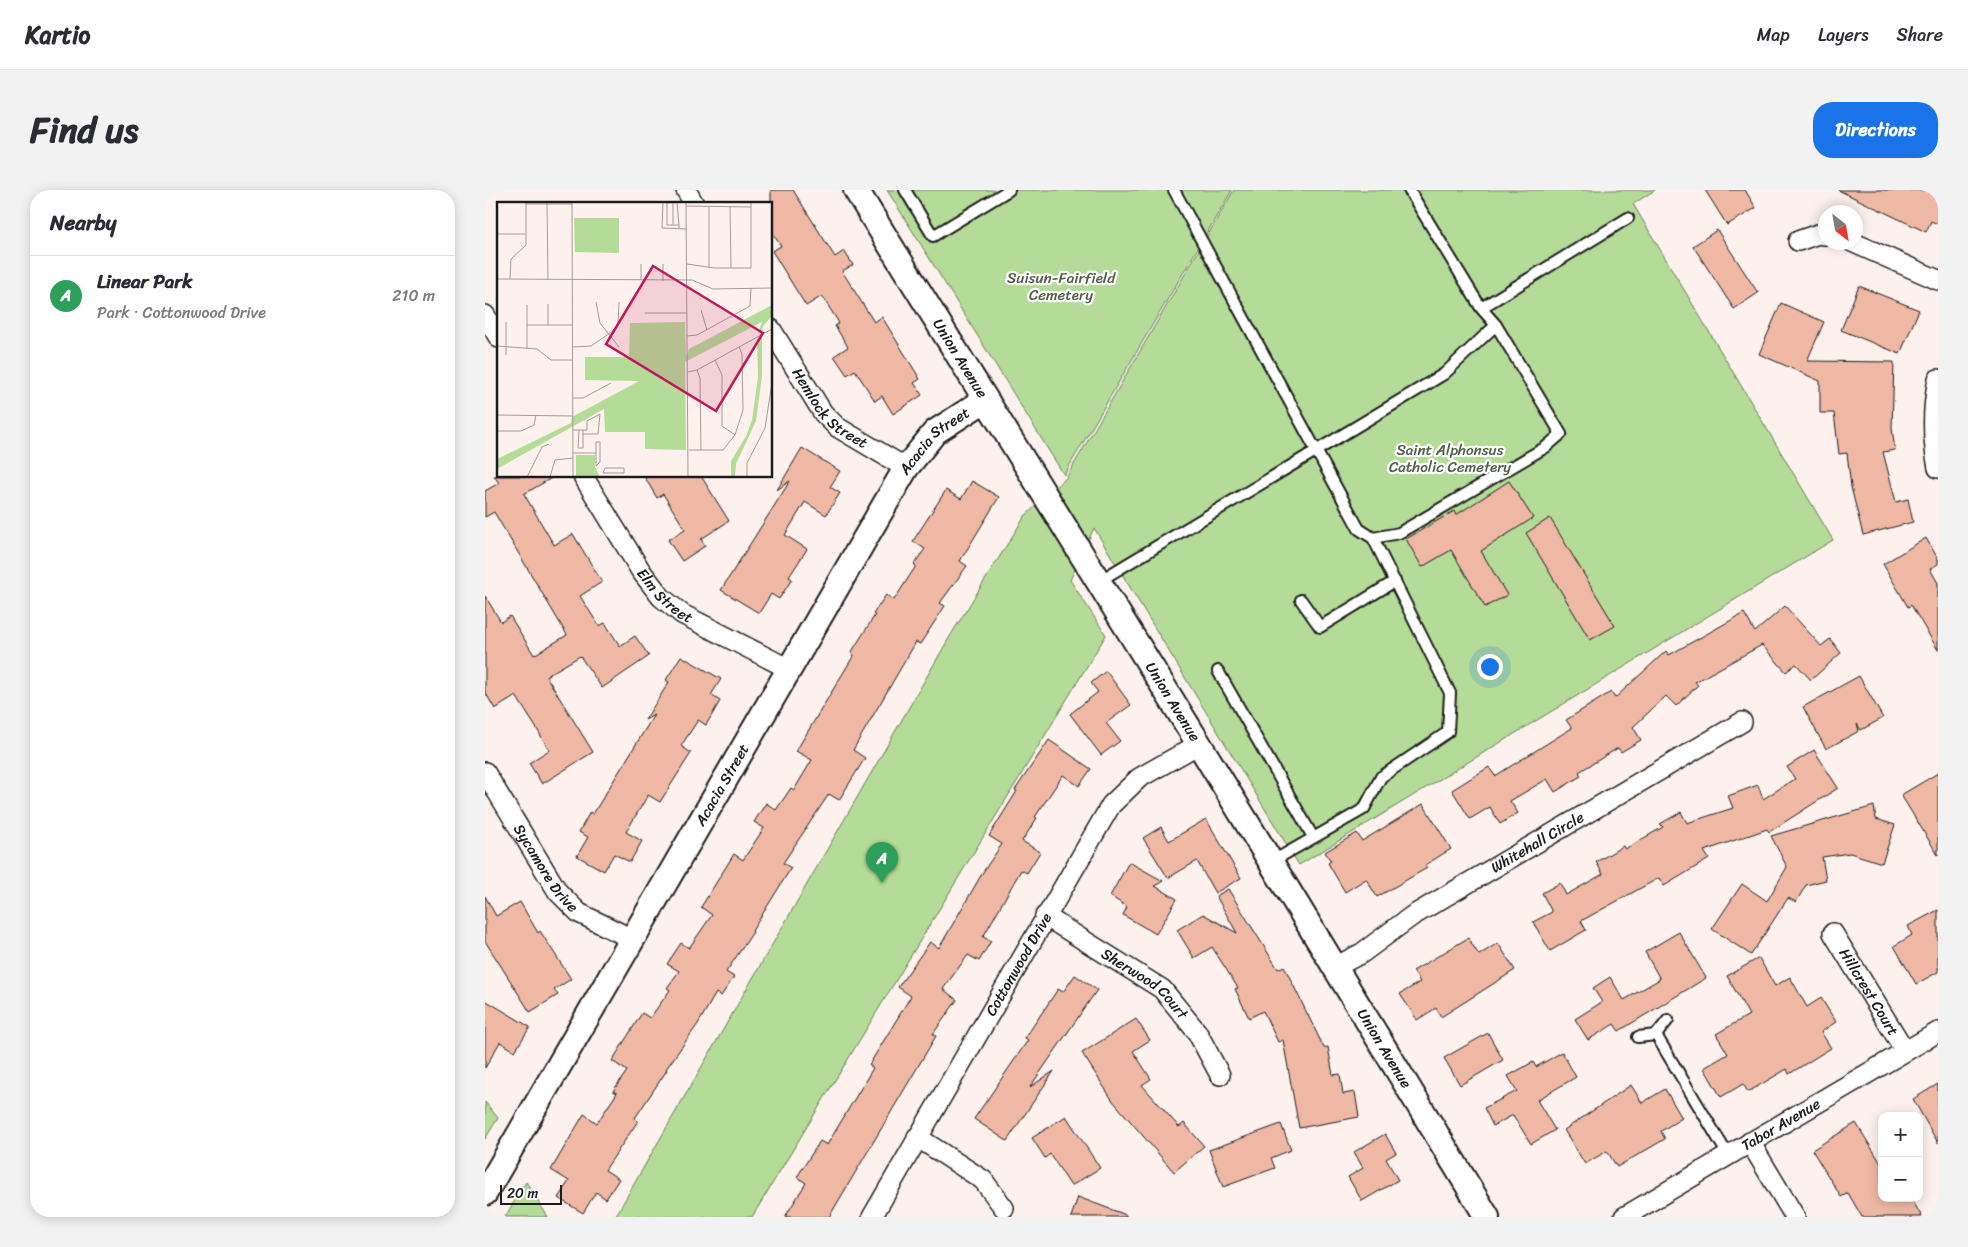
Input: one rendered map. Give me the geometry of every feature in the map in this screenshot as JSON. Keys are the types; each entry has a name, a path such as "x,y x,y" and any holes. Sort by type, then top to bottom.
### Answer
{"street":[{"path":"686,190 693,202"},
{"name":"Union Avenue","path":"856,190 1199,744 1487,1217"},
{"path":"1798,241 1818,234"},
{"path":"1863,247 1938,280"},
{"path":"485,315 497,335"},
{"name":"Hemlock Street","path":"773,332 823,413 837,427 906,468"},
{"path":"1938,379 1933,403 1934,439 1938,468"},
{"name":"Acacia Street","path":"485,1193 906,468 935,432 985,400"},
{"name":"Elm Street","path":"584,478 641,571 661,597 682,614 789,669"},
{"name":"Whitehall Circle","path":"1335,967 1362,953 1412,916 1742,722"},
{"name":"Cottonwood Drive","path":"872,1217 1111,805 1139,778 1199,744"},
{"name":"Sycamore Drive","path":"485,772 558,892 579,913 632,939"},
{"name":"Sherwood Court","path":"1045,916 1162,989 1197,1032 1220,1075"},
{"name":"Hillcrest Court","path":"1833,933 1905,1051"},
{"name":"Tabor Avenue","path":"1625,1217 1938,1032"},
{"path":"917,1137 983,1180 1004,1208"},
{"path":"1750,1142 1795,1217"}],"lane":[{"path":"905,190 933,236 1009,190"},
{"path":"1174,190 1359,529 1373,538 1450,693 1448,732 1381,777 1364,809 1271,862"},
{"path":"1373,538 1399,533 1546,447 1561,434 1496,325 1481,308 1409,190"},
{"path":"1481,308 1628,218"},
{"path":"1099,582 1444,374 1496,325"},
{"path":"1301,600 1320,627 1395,582"},
{"path":"1218,671 1313,838"},
{"path":"1638,1037 1656,1035 1668,1020"},
{"path":"1656,1035 1728,1155"}],"green space":[{"name":"Suisun-Fairfield Cemetery","path":"887,190 1232,190 1064,475"},
{"name":"Saint Alphonsus Catholic Cemetery","path":"1234,190 1655,190 1633,204 1833,540 1299,865 1094,528 1070,580 1106,635 752,1217 615,1217 952,633 1025,516 1066,478"},
{"path":"485,1102 498,1118 485,1139"},
{"path":"526,1182 548,1217 505,1217"}],"building":[{"path":"771,190 793,190 835,257 844,251 853,265 842,271 874,322 882,317 920,379 914,383 922,395 893,414 882,396 875,401 855,370 847,375 834,356 848,347 835,326 839,323 822,296 806,306 773,253 773,250 781,246 773,234 773,202 771,202"},
{"path":"1705,190 1745,190 1756,208 1727,225"},
{"path":"1838,190 1938,190 1938,224 1931,221 1926,232"},
{"path":"1717,230 1758,293 1734,309 1693,246"},
{"path":"1859,286 1919,310 1900,354 1841,330"},
{"path":"1781,303 1824,322 1807,361 1894,362 1892,428 1895,450 1883,452 1896,502 1908,499 1913,522 1863,535 1851,487 1847,453 1839,454 1834,413 1820,413 1820,381 1759,354"},
{"path":"802,448 840,471 830,487 840,493 826,515 805,502 785,535 807,549 789,577 792,579 779,599 771,594 759,613 721,590 790,481 777,490"},
{"path":"494,476 497,476 497,478 552,478 524,494 554,545 573,534 602,582 580,596 599,626 605,623 620,646 635,636 649,656 602,688 580,656 546,676 593,752 542,784 529,763 549,750 537,729 516,696 495,709 485,692 485,596 501,622 510,616 534,655 567,635 494,512 485,517 485,491 499,483"},
{"path":"645,478 702,478 729,521 701,539 705,546 682,561 668,540 685,529 663,494 657,498"},
{"path":"972,481 999,497 960,561 967,566 940,603 945,606 920,644 916,642 853,750 865,758 839,800 829,794 783,863 791,868 753,932 726,972 734,977 721,996 716,993 698,1024 666,1069 635,1118 638,1121 605,1170 619,1179 606,1199 596,1192 583,1213 558,1198 569,1181 551,1170 584,1114 597,1123 617,1093 613,1091 627,1071 612,1061 642,1013 650,1018 670,990 667,988 679,971 667,964 681,943 689,948 712,915 701,907 734,854 743,860 764,828 754,822 766,803 776,810 791,788 794,790 812,760 796,751 854,655 851,653 875,615 873,614 886,595 894,600 916,566 914,564 925,549 913,541 946,490 961,499"},
{"path":"1509,481 1533,518 1481,551 1507,595 1485,607 1451,550 1422,567 1406,539 1454,511 1456,515"},
{"path":"1550,518 1615,626 1590,640 1526,533"},
{"path":"1926,538 1938,559 1938,564 1930,569 1938,583 1938,650 1911,605 1908,607 1883,564"},
{"path":"1785,606 1821,646 1830,639 1841,653 1811,680 1796,664 1786,672 1762,645 1695,682 1698,685 1676,706 1666,696 1633,727 1641,740 1621,752 1618,748 1579,772 1581,776 1555,792 1547,779 1510,801 1518,813 1500,824 1490,807 1470,819 1452,790 1489,767 1495,776 1572,728 1566,720 1611,692 1615,698 1666,651 1669,655 1744,613 1755,632"},
{"path":"681,656 721,679 711,695 720,701 706,725 698,720 681,746 691,753 660,802 648,795 626,832 642,841 630,862 614,854 604,871 577,856 588,837 579,832 590,812 593,814 654,715 645,720 669,682 666,680"},
{"path":"1106,671 1131,705 1106,723 1120,741 1101,755 1070,714 1098,692 1091,683"},
{"path":"1859,676 1883,718 1861,730 1857,724 1859,731 1826,749 1803,707"},
{"path":"1049,740 1091,769 1079,786 1063,775 1035,817 1037,818 1022,841 1040,852 1027,873 1021,870 983,937 991,941 979,961 968,955 943,989 957,1000 933,1034 936,1036 829,1217 785,1217 806,1183 797,1177 820,1141 827,1145 873,1068 869,1065 911,996 898,987 930,942 939,948 983,872 1002,844 989,836 1017,791 1015,790"},
{"path":"1814,750 1838,788 1769,832 1767,829 1704,851 1709,859 1664,886 1659,878 1581,921 1586,930 1550,951 1533,922 1552,912 1542,893 1560,883 1566,895 1603,874 1596,862 1623,846 1625,849 1663,827 1660,824 1681,812 1687,823 1733,808 1728,796 1758,785 1763,799 1795,779 1787,767"},
{"path":"1938,773 1938,855 1901,795"},
{"path":"1423,804 1451,849 1425,865 1427,868 1377,897 1366,879 1345,892 1328,863 1331,861 1325,852 1357,833 1362,841"},
{"path":"1874,806 1876,819 1895,825 1882,863 1850,853 1822,857 1826,880 1806,885 1796,902 1788,898 1751,955 1712,929 1742,884 1767,901 1787,867 1771,836"},
{"path":"1206,819 1241,878 1215,893 1197,861 1168,878 1143,838 1161,827 1169,841"},
{"path":"1129,862 1163,881 1155,886 1177,899 1156,934 1123,915 1127,907 1110,896"},
{"path":"1228,889 1278,969 1284,966 1324,1048 1328,1047 1333,1075 1340,1074 1343,1094 1355,1092 1359,1117 1299,1128 1283,1040 1278,1042 1263,1011 1249,1018 1235,989 1238,988 1212,947 1194,958 1177,930 1203,914 1237,933 1216,896"},
{"path":"485,896 496,916 520,902 538,933 540,931 571,979 554,990 558,995 530,1012 485,941"},
{"path":"1938,910 1938,972 1916,984 1894,946 1912,935 1908,926"},
{"path":"1679,932 1706,978 1619,1031 1614,1024 1588,1040 1575,1019 1602,1002 1593,988 1610,977 1624,1000 1660,979 1645,952"},
{"path":"1468,938 1479,955 1498,943 1515,970 1441,1017 1436,1008 1417,1020 1400,994 1420,982 1413,971"},
{"path":"1759,958 1775,986 1790,977 1807,1007 1821,998 1836,1022 1821,1032 1831,1048 1789,1074 1787,1069 1748,1092 1743,1084 1721,1097 1704,1068 1728,1054 1716,1034 1749,1015 1727,976"},
{"path":"1075,975 1097,990 1030,1087 1054,1071 1007,1141 974,1119 1028,1040 1025,1038 1058,989 1063,992"},
{"path":"485,1000 530,1027 515,1051 500,1042 485,1068"},
{"path":"1136,1019 1150,1040 1133,1051 1151,1079 1142,1085 1179,1127 1184,1123 1204,1146 1174,1172 1113,1101 1082,1053"},
{"path":"1488,1033 1503,1060 1460,1085 1444,1058"},
{"path":"1562,1052 1576,1077 1537,1100 1555,1130 1531,1144 1513,1115 1493,1126 1484,1108 1517,1091 1508,1076 1533,1062 1536,1067"},
{"path":"1938,1084 1938,1143 1923,1117 1923,1112 1920,1112 1913,1099"},
{"path":"1631,1085 1642,1103 1665,1089 1682,1118 1661,1131 1665,1139 1617,1167 1607,1151 1585,1164 1564,1130"},
{"path":"1066,1116 1100,1168 1071,1186 1050,1154 1045,1158 1032,1138"},
{"path":"1856,1123 1878,1159 1878,1202 1913,1202 1922,1217 1862,1217 1848,1193 1841,1197 1812,1150"},
{"path":"1281,1124 1291,1150 1271,1158 1275,1168 1223,1187 1209,1150"},
{"path":"1385,1134 1396,1153 1386,1159 1398,1180 1362,1201 1348,1177 1363,1168 1354,1152"},
{"path":"1078,1197 1126,1215 1126,1217 1071,1217"}],"place":[{"name":"Linear Park","path":"882,883"}]}
